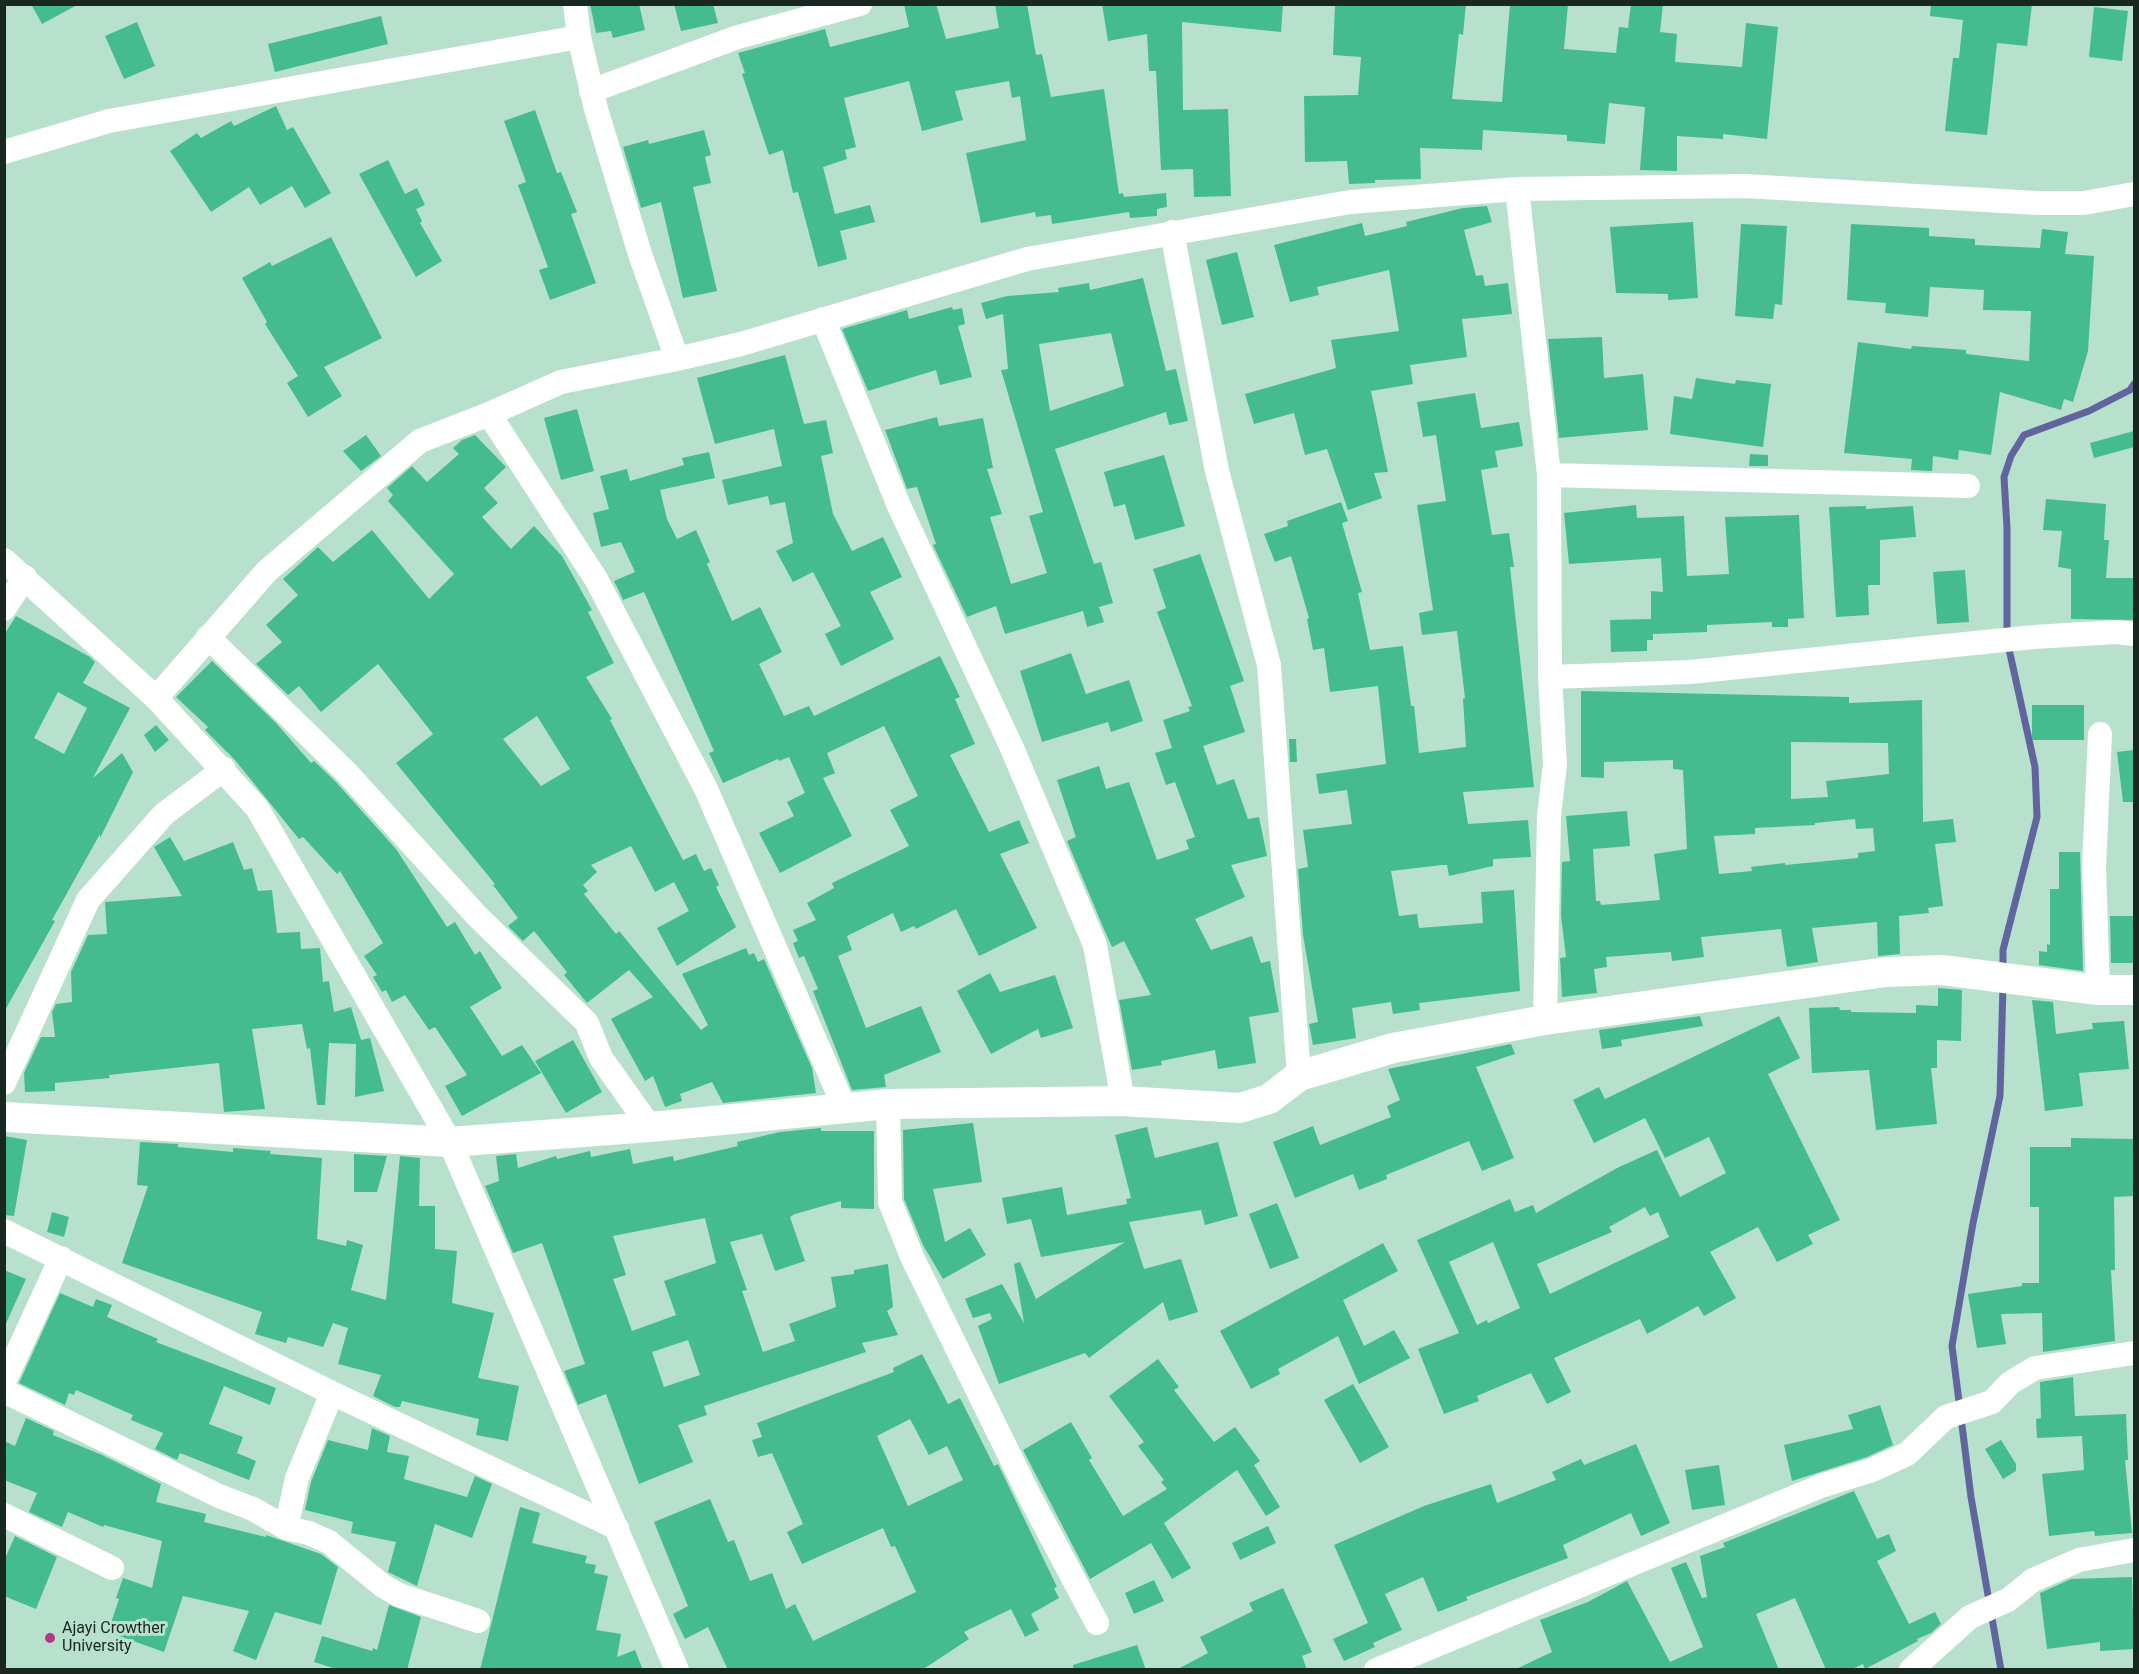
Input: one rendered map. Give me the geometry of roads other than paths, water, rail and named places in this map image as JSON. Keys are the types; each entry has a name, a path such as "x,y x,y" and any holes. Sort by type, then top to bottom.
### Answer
{"street":[{"path":"575,4 579,37 591,91 640,254 677,359"},
{"path":"591,91 738,37 860,4"},
{"path":"4,152 109,122 579,37"},
{"path":"156,698 267,571 420,441 561,382 677,359 1027,259 1350,202 1517,189 1745,186 2049,203 2084,203 2134,194"},
{"path":"1517,189 1549,475 1550,676 1555,764 1549,816 1545,1020"},
{"path":"1172,232 1217,471 1269,665 1299,1076"},
{"path":"823,319 899,506 1012,748 1095,945 1123,1101"},
{"path":"489,414 596,579 706,789 845,1109"},
{"path":"1549,475 1968,486"},
{"path":"4,560 156,698 224,769 257,808 450,1142 677,1670"},
{"path":"4,609 25,577"},
{"path":"1550,676 1690,672 2034,637 2134,634"},
{"path":"208,637 347,772 477,916 586,1023 601,1058 650,1127"},
{"path":"2098,990 2094,867 2100,734"},
{"path":"4,1083 88,900 164,814 224,769"},
{"path":"4,1117 450,1142 650,1127 888,1104 1123,1101 1240,1108 1269,1100 1299,1076 1393,1048 1545,1020 1886,972 1942,970 2098,990 2134,990"},
{"path":"888,1104 890,1202 901,1230 937,1311 1097,1623"},
{"path":"4,1231 333,1393 617,1528"},
{"path":"4,1382 61,1258"},
{"path":"1376,1670 1821,1486 1881,1466 1907,1454 1946,1418 1976,1410 1992,1402 2010,1383 2035,1368 2134,1353"},
{"path":"4,1390 219,1496 253,1509 286,1528 309,1533 329,1542 383,1586 399,1595 478,1621"},
{"path":"286,1528 297,1478 333,1393"},
{"path":"4,1515 112,1568"},
{"path":"1911,1670 1976,1614 2003,1603 2033,1580 2079,1560 2134,1551"}],"waterway":[{"path":"2003,971 2003,950 2037,817 2035,767 2007,640 2007,528 2004,477 2011,456 2024,435 2089,411 2130,390 2134,384"},
{"path":"2001,1670 1971,1497 1952,1346 1973,1223 2000,1096 2003,985"}],"place":[{"name":"Ajayi Crowther University","path":"50,1638"}]}
